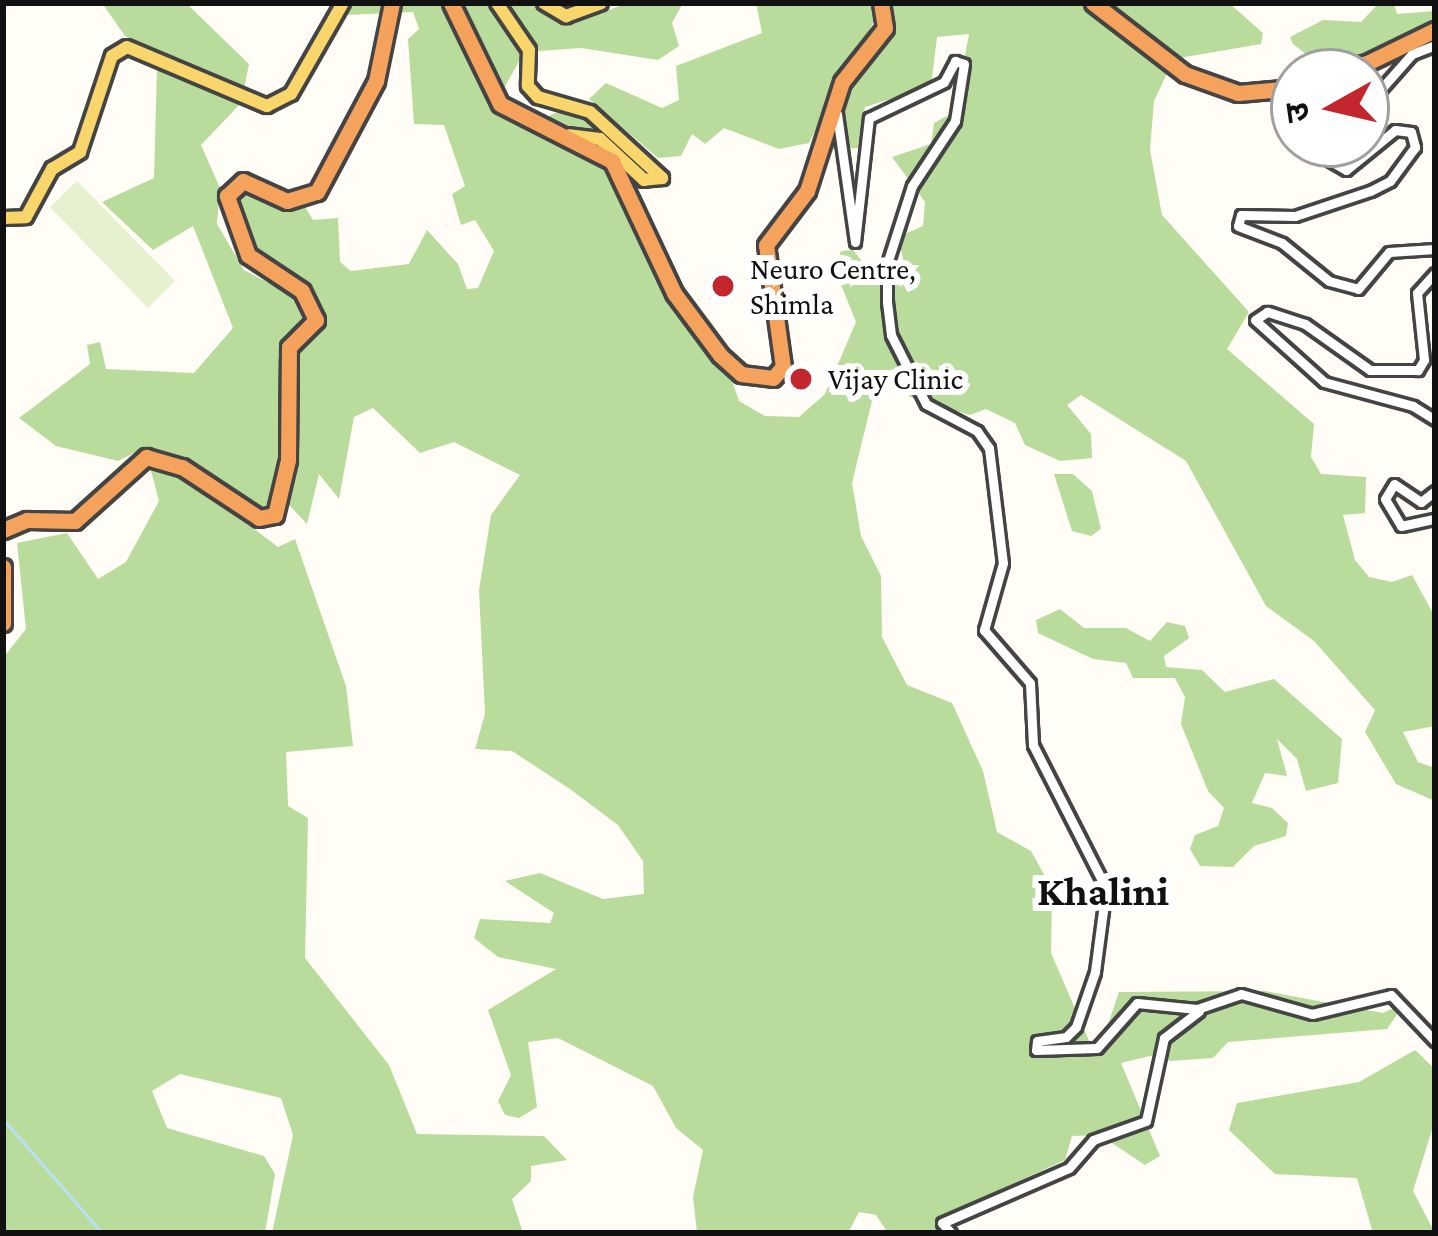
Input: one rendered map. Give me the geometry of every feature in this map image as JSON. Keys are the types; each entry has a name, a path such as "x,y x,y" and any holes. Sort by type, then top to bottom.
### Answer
{"highway":[{"path":"3,530 27,520 75,521 146,458 182,466 259,518 275,514 288,460 290,347 316,320 302,291 248,255 227,196 243,181 287,201 317,192 376,81 392,3"},
{"path":"451,3 500,104 522,121 569,135 612,161 674,292 720,355 741,374 773,378 783,367 766,245 806,190 835,97 885,28 880,3"},
{"path":"1094,3 1163,62 1197,80 1256,96 1270,93"},
{"path":"1390,51 1435,30"},
{"path":"3,567 3,623"}],"main road":[{"path":"3,218 26,217 52,169 80,152 97,94 112,76 112,56 127,47 267,106 290,94 343,3"},
{"path":"497,3 530,50 529,86 538,97 590,112 662,178 644,180 600,140 569,135"},
{"path":"544,3 566,16 601,3"}],"street":[{"path":"1390,78 1412,53 1435,45"},
{"path":"835,97 855,242 869,118 942,83 955,61 964,64 955,121 914,180 889,255 887,302 891,335 926,404 977,431 989,448 1004,563 984,630 1030,683 1033,745 1106,888 1095,972 1076,1027 1035,1047 1050,1054 1097,1048 1137,1003 1203,1008 1249,994 1302,1013 1339,1012 1389,995 1435,1041"},
{"path":"1390,134 1412,132 1415,147 1390,181 1295,216 1237,215 1238,226 1282,243 1329,281 1358,289 1389,252 1435,249"},
{"path":"1435,273 1418,293 1424,360 1418,370 1370,370 1305,324 1267,312 1256,320 1324,382 1413,406 1435,419"},
{"path":"1435,491 1420,502 1394,484 1385,499 1401,526 1435,519"},
{"path":"951,1233 943,1223 1069,1168 1089,1142 1146,1121 1164,1039 1203,1008"}],"green space":[{"path":"102,3 186,3 249,64 244,89 154,55 125,36"},
{"path":"344,3 593,3 598,14 628,3 683,3 672,23 679,46 658,60 581,48 524,52 495,105 528,127 555,113 587,114 637,167 628,200 673,293 728,369 739,401 765,416 799,417 825,394 856,322 834,267 841,251 853,250 885,290 908,280 898,237 923,226 925,202 892,157 931,144 934,123 954,112 969,34 937,37 931,86 865,107 858,148 822,149 830,110 887,29 882,3 1101,3 1171,65 1154,101 1150,150 1162,215 1249,312 1227,349 1314,424 1311,457 1321,474 1366,477 1365,513 1343,515 1355,560 1369,577 1392,582 1412,575 1435,617 1435,726 1403,732 1418,762 1435,768 1435,801 1396,784 1365,732 1375,710 1314,641 1266,606 1186,461 1081,395 1067,405 1091,434 1092,458 1060,461 1025,445 1015,423 986,409 970,415 910,397 900,380 872,401 852,483 861,536 881,576 882,637 907,685 952,703 983,771 997,832 1031,851 1052,889 1051,953 1090,1043 1102,1042 1119,992 1265,991 1383,1013 1405,1003 1387,1029 1228,1042 1213,1058 1170,1061 1158,1054 1121,1063 1160,1156 1145,1165 1100,1135 1072,1136 1065,1160 973,1202 946,1233 888,1233 876,1215 859,1212 848,1233 697,1233 693,1197 703,1150 676,1128 653,1086 558,1038 528,1042 537,1107 519,1118 505,1115 498,1101 511,1075 488,1010 556,969 498,957 474,938 480,919 550,923 554,913 505,881 540,873 603,899 644,894 643,861 618,825 570,789 512,751 475,749 485,714 479,590 491,515 520,475 454,442 420,453 373,408 354,417 339,499 319,474 307,524 289,505 291,361 315,304 251,253 230,196 245,184 304,205 313,220 338,218 340,262 351,271 409,264 427,230 458,264 467,289 478,288 494,251 475,220 461,225 452,194 465,186 444,125 414,124 408,39 419,29 413,12 346,15"},
{"path":"756,3 873,3 878,14 809,143 779,149 724,128 705,144 692,134 681,156 658,158 589,99 606,83 662,108 679,100 676,66 762,33"},
{"path":"1111,3 1229,3 1263,33 1261,44 1173,59"},
{"path":"1379,3 1394,3 1397,14 1435,11 1435,29 1382,48 1298,48 1290,37 1323,20 1361,22"},
{"path":"157,67 242,102 201,145 220,188 217,224 244,270 295,297 305,313 303,327 278,354 287,390 284,451 268,510 167,452 142,449 118,461 56,446 19,418 90,364 87,345 100,342 106,369 194,373 233,328 193,226 153,250 102,202 154,178"},
{"path":"77,181 175,281 148,308 50,207"},
{"path":"149,463 167,463 278,547 295,539 346,686 353,746 286,752 288,806 308,818 305,958 389,1065 417,1134 544,1136 567,1160 531,1166 531,1181 512,1199 523,1233 272,1233 293,1135 281,1098 180,1074 152,1091 167,1128 264,1156 275,1174 265,1233 3,1233 3,658 26,629 17,543 67,533 98,579 126,562 159,501"},
{"path":"1054,474 1073,474 1092,491 1101,529 1091,536 1072,531"},
{"path":"1060,609 1084,628 1126,628 1150,641 1167,622 1185,626 1189,638 1164,656 1166,667 1202,670 1225,692 1274,679 1342,739 1338,783 1306,791 1297,759 1277,739 1287,776 1265,773 1252,803 1272,808 1288,823 1286,836 1254,846 1233,867 1200,866 1190,849 1195,835 1218,826 1224,808 1208,791 1181,724 1185,697 1175,678 1133,678 1126,663 1093,659 1038,633 1036,620"},
{"path":"1415,1050 1435,1069 1435,1120 1413,1191 1435,1233 1373,1233 1357,1178 1275,1174 1229,1130 1237,1103 1359,1082"}],"waterway":[{"path":"3,1119 102,1233"}],"place":[{"name":"Neuro Centre, Shimla","path":"723,286"},
{"name":"Vijay Clinic","path":"801,379"}],"district":[{"name":"Khalini","path":"1103,891"}]}
